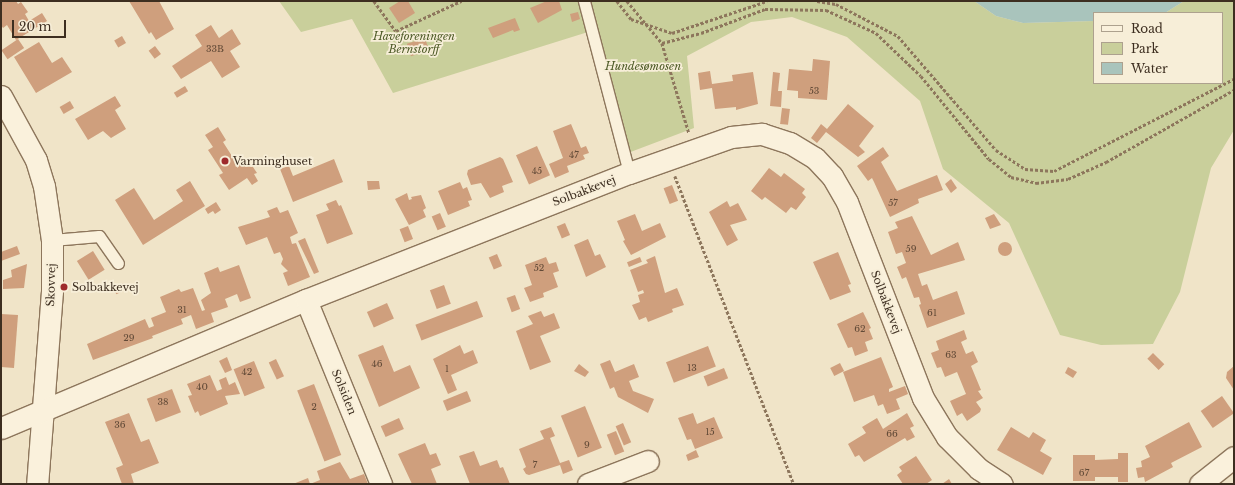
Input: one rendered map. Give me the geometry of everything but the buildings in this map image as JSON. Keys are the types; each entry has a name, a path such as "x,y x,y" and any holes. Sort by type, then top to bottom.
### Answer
{"street":[{"name":"Skovvej","path":"1,96 16,121 37,165 47,201 52,240 52,291 37,484"},
{"name":"Solbakkevej","path":"1,428 306,300 629,173 694,148 732,137 762,134 790,143 815,158 832,176 847,202 923,398 947,437 979,469 1002,484"},
{"name":"Solsiden","path":"306,300 382,484"},
{"path":"1200,484 1234,457"},
{"path":"595,483 648,461"}],"lane":[{"path":"584,1 629,173"},
{"path":"52,240 98,236 118,263"}],"path":[{"path":"374,1 396,31 461,1"},
{"path":"617,1 631,19 644,22 672,33 767,1"},
{"path":"626,1 662,43 694,148"},
{"path":"817,1 836,4 898,36 996,150 1026,169 1054,171 1234,79"},
{"path":"662,43 701,33 765,9 826,10 876,33 921,76 989,159 1011,177 1036,183 1068,179 1106,162 1234,90"},
{"path":"669,158 794,484"}],"green space":[{"path":"279,1 974,1 996,16 1023,23 1093,21 1093,84 1223,84 1223,12 1167,12 1184,1 1234,1 1234,130 1211,168 1180,292 1153,344 1101,345 1060,335 1009,223 943,169 920,101 847,37 792,17 751,22 687,56 694,128 620,156 588,32 393,93 352,19 301,32"}],"water":[{"path":"974,1 1184,1 1167,12 1093,12 1093,21 1023,23 996,16"}],"place":[{"name":"Varminghuset","path":"225,161"},
{"name":"Solbakkevej","path":"64,287"}],"park label":[{"name":"Haveforeningen Bernstorff","path":"414,43"},
{"name":"Hundesømosen","path":"643,66"}]}
